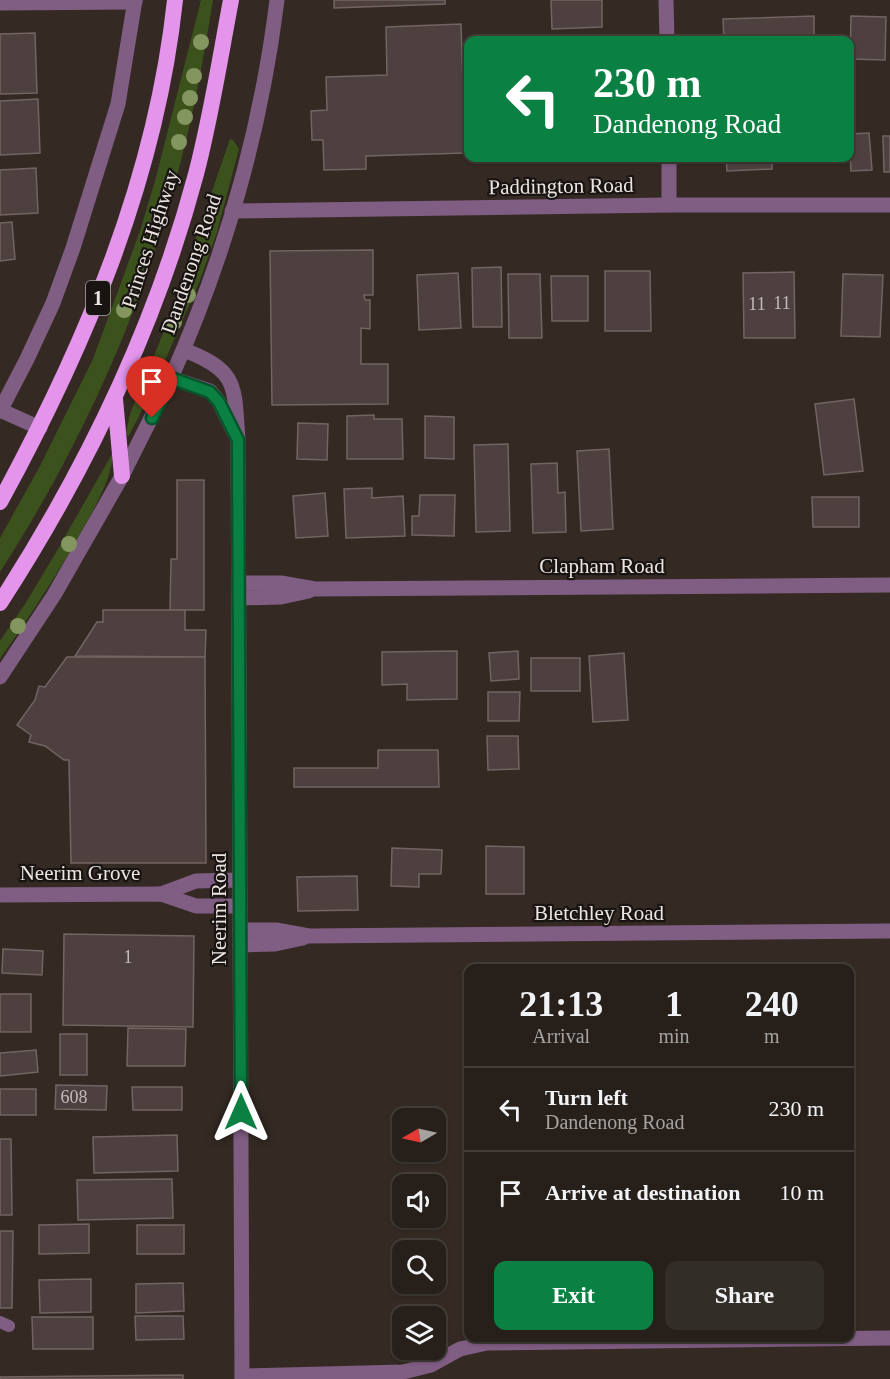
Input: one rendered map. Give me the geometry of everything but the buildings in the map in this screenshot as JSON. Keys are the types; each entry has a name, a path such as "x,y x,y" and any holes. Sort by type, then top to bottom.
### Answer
{"highway":[{"name":"Princes Highway","path":"0,502 40,428 72,361 125,224 143,164 163,81 175,0"},
{"name":"Princes Highway","path":"0,603 66,494 115,398 163,279 187,206 205,134 231,0"},
{"path":"115,398 122,476"}],"street":[{"name":"Dandenong Road","path":"0,677 54,595 122,476 184,350 214,269 232,211 263,93 277,0"},
{"path":"666,0 667,36"},
{"path":"0,3 135,1 118,104 74,248 49,312 0,410 40,428"},
{"path":"669,162 669,205"},
{"name":"Paddington Road","path":"232,211 669,205 890,205"},
{"name":"Neerim Road","path":"184,350 203,357 221,368 234,389 238,440 242,1377"},
{"name":"Neerim Road","path":"171,378 210,392 219,402 238,440"},
{"name":"Clapham Road","path":"239,591 281,583 315,589 890,585"},
{"name":"Neerim Grove","path":"161,894 196,881 239,880"},
{"name":"Neerim Grove","path":"0,895 161,894 196,906 240,906"},
{"name":"Bletchley Road","path":"240,937 276,930 309,936 890,931"},
{"path":"854,1338 890,1338"},
{"path":"242,1377 403,1372 431,1365 460,1349 487,1343 568,1342"}],"green space":[{"path":"201,0 213,0 197,92 175,183 143,285 103,384 79,433 55,480 0,572 0,538 40,466 93,359 140,231"},
{"path":"230,139 239,149 217,232 200,280 150,395 128,437 126,433 130,414 162,336"},
{"path":"112,454 110,471 86,524 47,589 0,659 0,641 58,549"}],"route":[{"path":"152,418 171,378 210,392 219,402 238,440 241,1112"}]}
